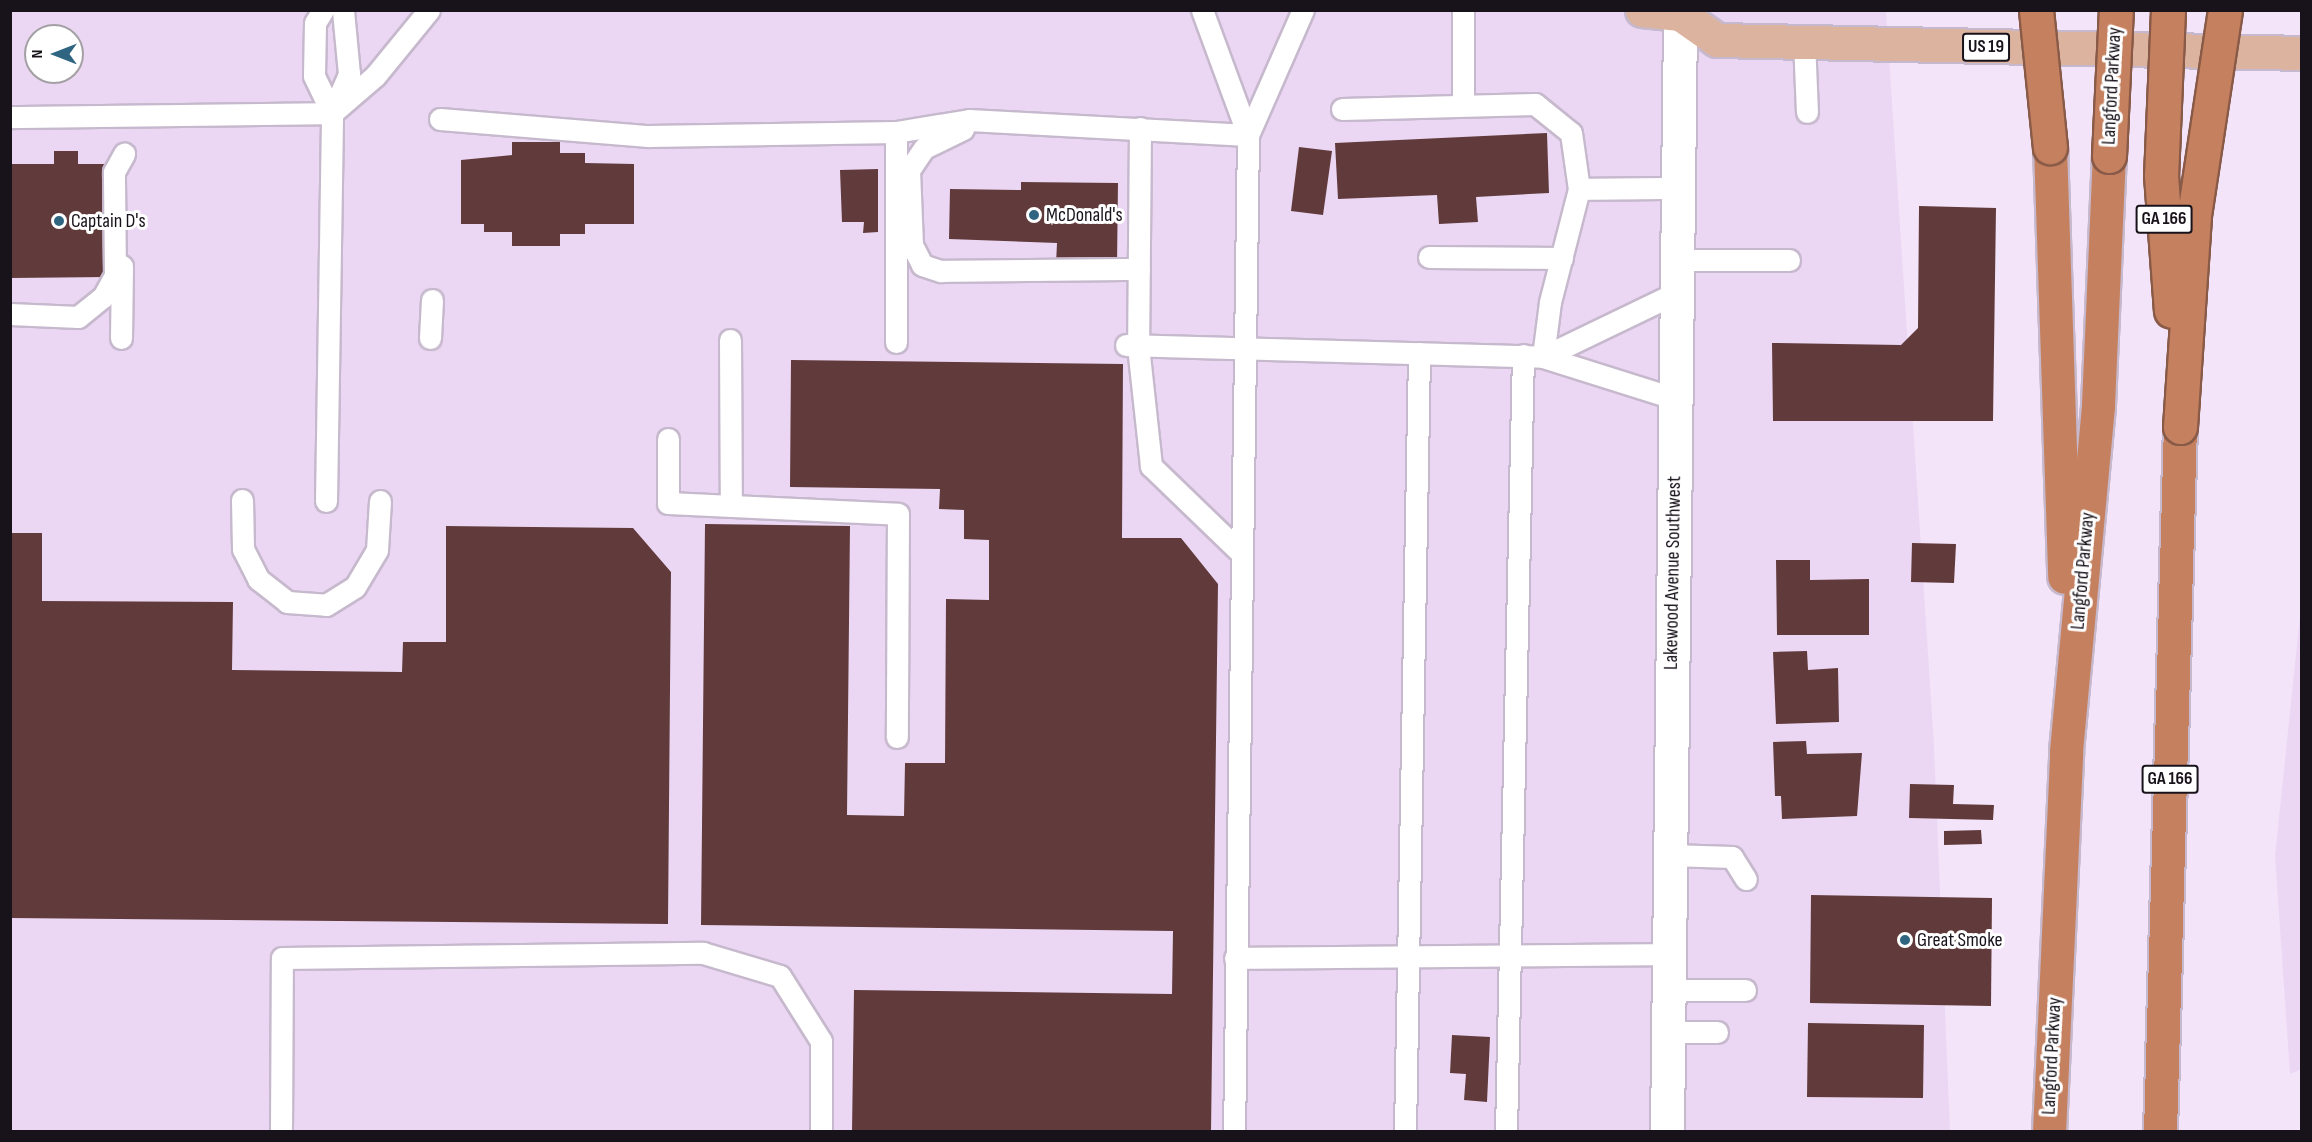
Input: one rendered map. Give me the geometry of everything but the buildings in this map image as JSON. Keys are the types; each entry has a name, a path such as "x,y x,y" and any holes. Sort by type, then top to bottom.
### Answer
{"highway":[{"path":"2036,10 2050,147 2066,751"},
{"name":"Langford Parkway","path":"2049,1131 2066,751 2098,405 2116,10"},
{"name":"GA 166","path":"2160,1131 2180,427 2161,175 2168,10"},
{"path":"2180,427 2194,215 2225,10"}],"main road":[{"name":"US 19","path":"1642,10 1682,12 1717,40 2301,53"}],"street":[{"name":"Lakewood Avenue Southwest","path":"1667,1131 1677,188 1682,12"}],"lane":[{"path":"323,10 315,23 314,76 332,113"},
{"path":"326,501 332,113 349,74 343,10"},
{"path":"10,117 223,118 332,113 375,76 429,10"},
{"path":"1202,10 1248,135 1239,551 1234,1131"},
{"path":"1248,135 1303,10"},
{"path":"1463,10 1463,105"},
{"path":"1804,41 1807,112"},
{"path":"1342,109 1535,104 1571,133 1579,189 1562,258 1533,356 1509,954 1506,1131"},
{"path":"121,338 125,117"},
{"path":"440,119 648,136 896,132 987,122 1248,135"},
{"path":"987,122 924,148 909,170 912,245 922,265 941,271 1139,269"},
{"path":"1140,128 1139,269 1132,345 1151,466 1239,551"},
{"path":"896,132 896,342"},
{"path":"10,315 78,317 103,297 115,275 114,172 124,154"},
{"path":"1579,189 1677,188"},
{"path":"1430,257 1562,258"},
{"path":"1677,261 1789,261"},
{"path":"1533,356 1676,293"},
{"path":"430,338 432,300"},
{"path":"730,339 731,506"},
{"path":"1132,345 1533,356 1676,399"},
{"path":"1405,1131 1410,956 1419,353"},
{"path":"668,439 668,503 898,514 897,737"},
{"path":"242,500 243,549 258,579 287,602 326,605 355,587 377,550 380,501"},
{"path":"1670,855 1732,857 1746,879"},
{"path":"281,1131 282,958 703,953 780,976 821,1041 821,1131"},
{"path":"1235,958 1669,954"},
{"path":"1669,990 1745,990"},
{"path":"1668,1032 1717,1032"}],"shaded area":[{"path":"10,11 1886,11 1934,745 1950,1131 11,1131"},
{"path":"2301,606 2302,1069 2290,1074 2275,856"}],"place":[{"name":"McDonald's","path":"1034,215"},
{"name":"Captain D's","path":"59,221"},
{"name":"Great Smoke","path":"1905,940"}]}
